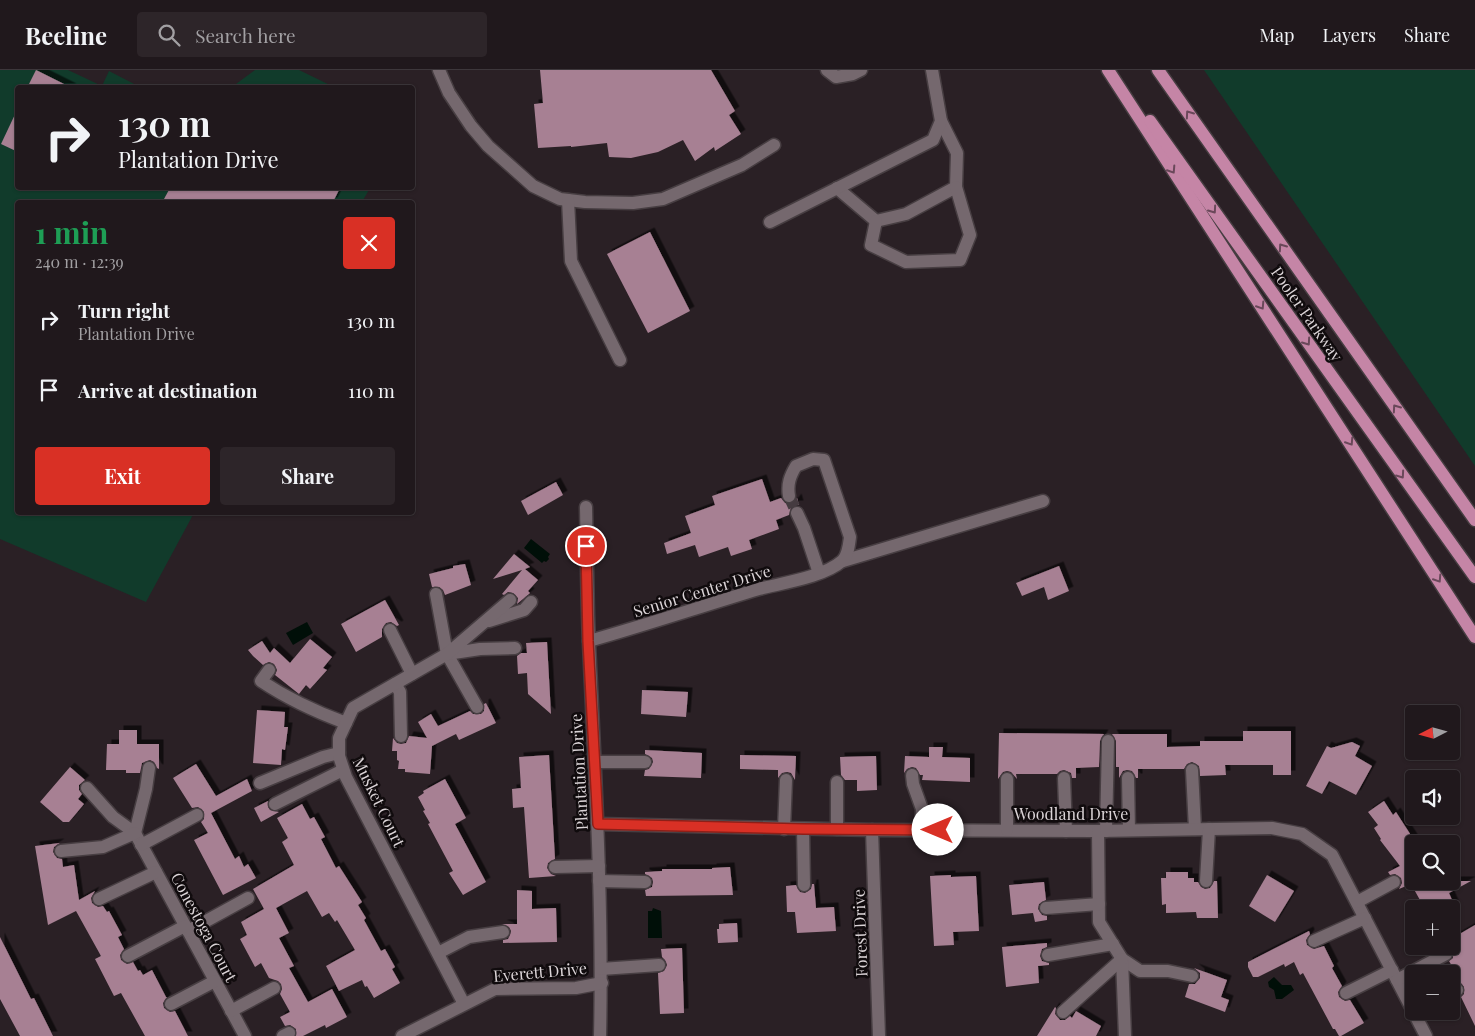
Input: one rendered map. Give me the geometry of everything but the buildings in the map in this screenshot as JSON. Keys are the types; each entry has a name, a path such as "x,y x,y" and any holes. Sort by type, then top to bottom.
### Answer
{"main road":[{"path":"1108,70 1475,637"},
{"name":"Pooler Parkway","path":"1114,70 1475,577"},
{"name":"Pooler Parkway","path":"1158,70 1475,520"}],"street":[{"path":"439,70 449,93 471,126 488,146 533,186 560,199 585,202 633,203 662,199 742,165 774,145"},
{"path":"827,70 836,78 854,74 861,70"},
{"path":"876,221 871,245 906,262 960,260 970,235 956,187 957,153 942,121 932,70"},
{"path":"770,222 933,140 942,121"},
{"path":"876,221 906,214 956,187"},
{"path":"837,188 876,221"},
{"path":"568,200 571,261 620,360"},
{"path":"789,496 790,476 796,466 813,459 824,460 850,537 849,549 843,561"},
{"name":"Senior Center Drive","path":"588,641 651,624 822,572 843,561 1043,501"},
{"name":"Plantation Drive","path":"586,507 588,641 598,824 602,983 600,1036"},
{"path":"797,513 822,572"},
{"path":"436,594 447,654 478,707"},
{"path":"447,654 510,600"},
{"path":"484,622 524,610 531,602"},
{"path":"390,630 412,674"},
{"path":"447,654 480,649 515,648"},
{"name":"Musket Court","path":"447,654 353,708 339,738 339,753 344,770 464,1004"},
{"path":"269,670 261,682 285,697 320,714 346,723"},
{"path":"395,684 400,692 401,736"},
{"path":"1108,741 1102,831 1099,922 1122,959 1140,972 1168,971 1192,976"},
{"path":"260,782 323,757 339,753"},
{"path":"595,762 645,762"},
{"path":"135,833 149,768"},
{"path":"275,804 344,770"},
{"path":"1192,770 1195,829"},
{"path":"912,775 913,784 922,809 921,830"},
{"path":"1064,778 1066,831"},
{"path":"1128,778 1130,830"},
{"path":"1007,779 1007,830"},
{"path":"784,829 786,780"},
{"path":"837,782 837,829"},
{"path":"87,788 113,817 135,833"},
{"path":"141,845 197,815"},
{"name":"Woodland Drive","path":"598,824 872,830 1102,831 1272,828 1302,834 1332,855 1405,996"},
{"path":"803,829 804,885"},
{"path":"1206,881 1209,829"},
{"name":"Forest Drive","path":"872,830 879,1036"},
{"path":"61,851 103,847 135,833"},
{"name":"Conestoga Court","path":"135,833 245,1036"},
{"path":"555,867 599,866"},
{"path":"99,899 156,872"},
{"path":"599,881 645,882"},
{"path":"1357,902 1394,882"},
{"path":"128,956 248,898"},
{"path":"1046,908 1099,904"},
{"path":"1314,941 1365,918"},
{"path":"438,953 469,937 502,932"},
{"path":"1048,956 1113,944"},
{"path":"1346,993 1444,955"},
{"path":"1063,1012 1122,959"},
{"path":"1122,959 1125,1036"},
{"path":"601,970 659,965"},
{"path":"171,1004 215,981"},
{"name":"Everett Drive","path":"402,1036 495,989 576,988 602,983"},
{"path":"231,1011 274,988"},
{"name":"Woodland Drive","path":"1418,1020 1426,1036"}],"green space":[{"path":"0,70 68,70 100,85 15,85 15,190 369,190 363,200 15,200 15,515 193,515 146,602 0,539"},
{"path":"255,70 299,70 330,85 233,85"},
{"path":"1204,70 1475,70 1475,466"},
{"path":"109,71 136,85 102,85"}],"shaded area":[{"path":"531,539 550,554 546,562 542,563 524,548"},
{"path":"307,622 313,633 293,645 286,633"},
{"path":"653,908 661,911 662,938 648,938 648,911 652,911"},
{"path":"1274,977 1282,985 1291,985 1294,990 1282,999 1276,999 1274,990 1269,987 1268,982"}],"tunnel":[{"path":"789,496 797,513"}],"route":[{"path":"586,546 588,641 598,824 938,830"}]}
